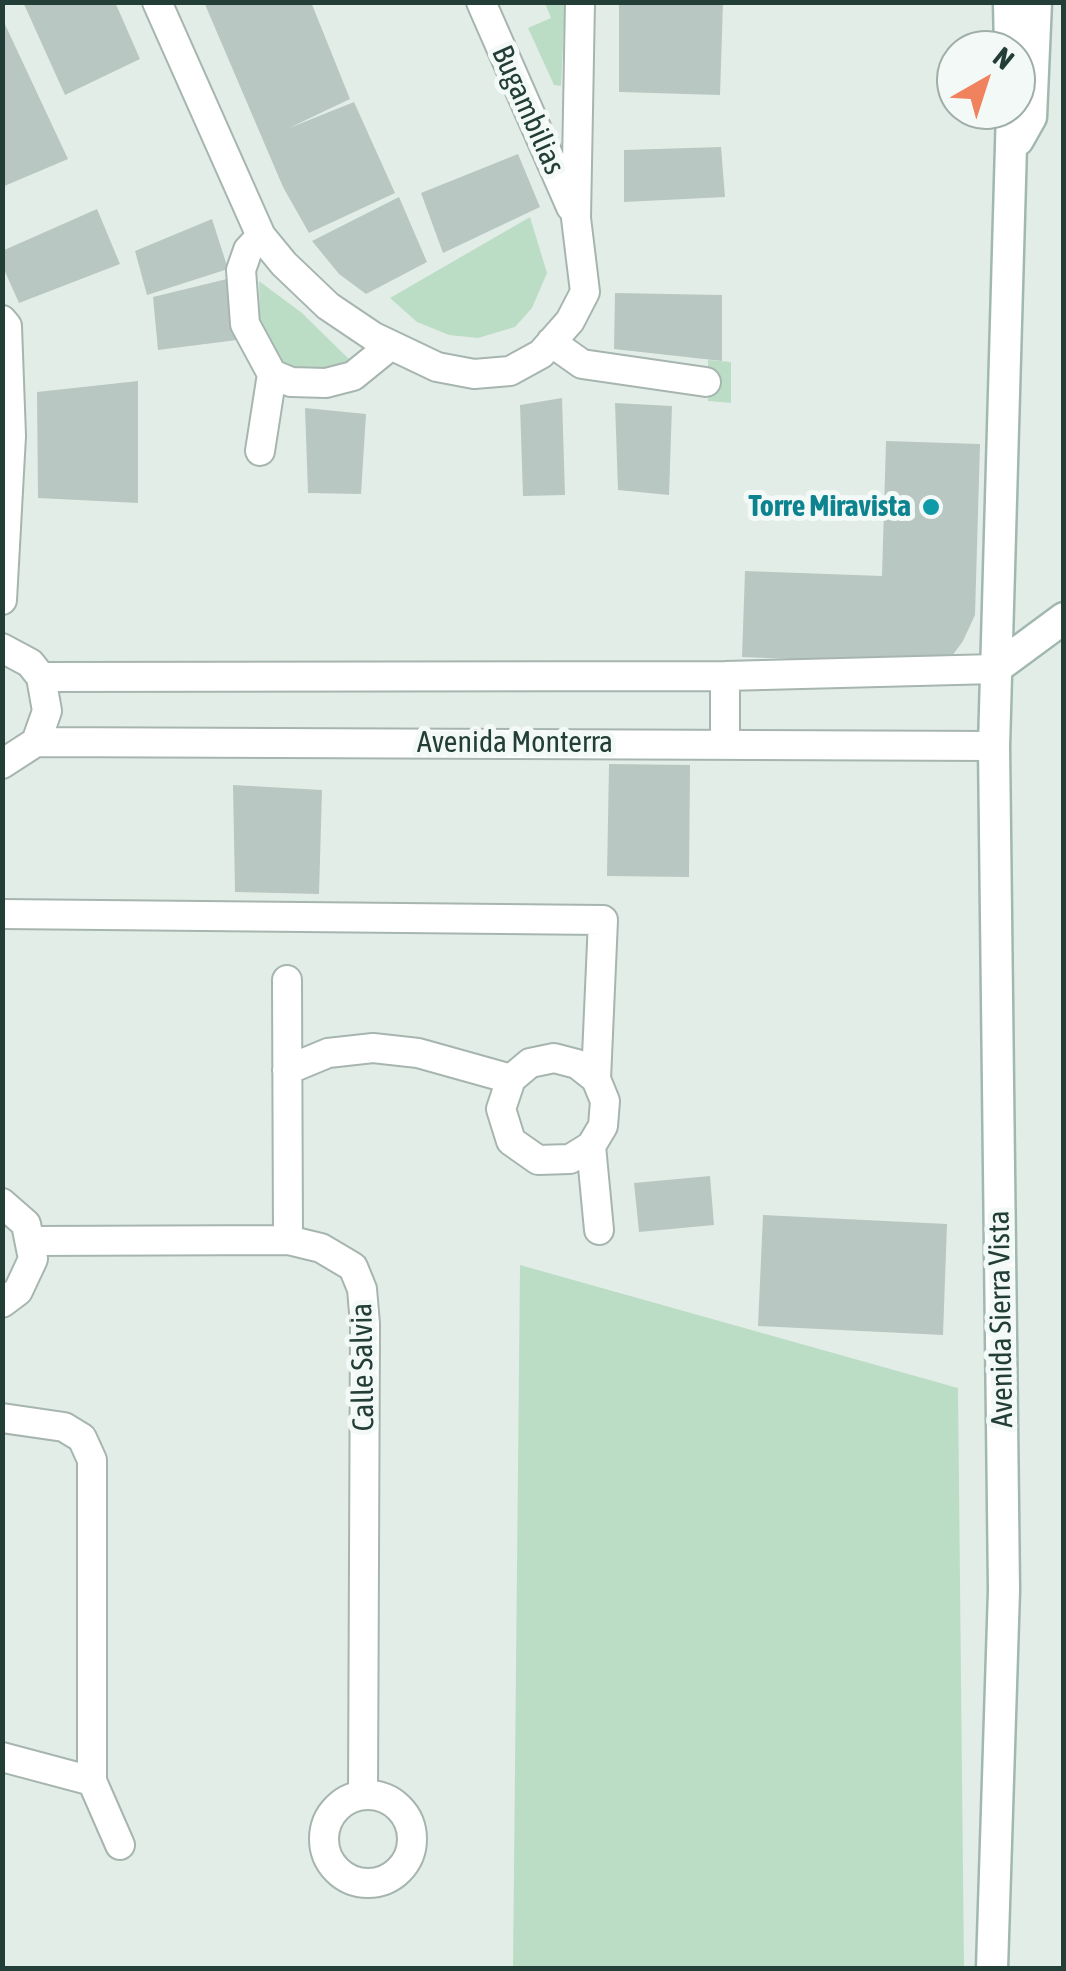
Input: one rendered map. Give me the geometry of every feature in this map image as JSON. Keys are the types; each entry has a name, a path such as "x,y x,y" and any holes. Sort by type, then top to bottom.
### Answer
{"main road":[{"path":"1008,2 1009,30"},
{"path":"1012,146 1024,135 1031,117 1036,2"},
{"name":"Avenida Sierra Vista","path":"992,1968 1004,1590 994,746 1012,130"},
{"path":"995,669 1064,618"}],"street":[{"path":"156,2 261,236 328,306 390,346 437,368 474,374 510,371 551,342 570,322 584,292 576,218 580,2"},
{"name":"Bugambilias","path":"481,2 576,218"},
{"path":"260,451 272,374 245,324 240,270 248,250 261,236"},
{"path":"2,320 7,326 2,600"},
{"path":"551,342 582,364 706,382"},
{"path":"272,374 291,382 326,384 353,376 390,346"},
{"path":"2,648 30,663 41,677 48,711 36,742 2,764"},
{"path":"41,677 725,676 995,669"},
{"path":"725,676 726,743"},
{"name":"Avenida Monterra","path":"36,742 994,746"},
{"path":"2,914 603,920 596,1080 605,1101 591,1146 599,1230"},
{"path":"287,980 288,1240"},
{"path":"287,1070 328,1053 373,1048 418,1053 511,1079"},
{"path":"591,1146 570,1159 538,1160 512,1140 501,1110 511,1079 530,1064 554,1058 577,1064 596,1080"},
{"path":"2,1203 26,1224 32,1242 28,1277 2,1303"},
{"name":"Calle Salvia","path":"32,1242 288,1240 321,1248 353,1268 362,1288 363,1794"},
{"path":"2,1418 64,1427 82,1438 92,1460 92,1781 120,1845"},
{"path":"2,1757 92,1781"}],"green space":[{"path":"545,3 565,3 561,86 554,85 528,28 551,18"},
{"path":"530,217 547,273 532,308 515,327 478,338 449,335 417,322 390,298"},
{"path":"259,281 302,313 355,365 349,369 290,370 273,359 260,325"},
{"path":"708,360 731,362 731,403 708,401"},
{"path":"520,1265 958,1388 964,1968 513,1968"}],"building":[{"path":"23,2 115,2 140,59 65,95"},
{"path":"204,2 311,2 350,99 289,128 354,102 395,193 309,233 283,187"},
{"path":"619,2 723,2 720,95 619,92"},
{"path":"2,18 68,159 2,187"},
{"path":"721,147 725,197 624,202 624,150"},
{"path":"518,154 540,207 443,253 421,193"},
{"path":"399,197 427,262 366,294 339,274 312,241"},
{"path":"97,209 120,264 19,303 2,265 2,251"},
{"path":"212,219 228,269 147,295 135,251"},
{"path":"231,278 237,340 158,350 153,297"},
{"path":"615,293 722,295 722,361 614,349"},
{"path":"138,381 138,503 38,498 37,392"},
{"path":"562,398 565,495 523,496 520,405"},
{"path":"615,403 672,406 669,495 618,490"},
{"path":"305,408 366,414 361,494 308,493"},
{"name":"Torre Miravista","path":"886,441 980,444 975,615 963,641 952,656 919,664 742,657 745,571 882,576"},
{"path":"609,764 690,765 689,877 607,876"},
{"path":"233,785 322,790 319,894 235,892"},
{"path":"710,1176 714,1225 639,1232 634,1183"},
{"path":"763,1215 947,1224 943,1335 758,1326"}],"place":[{"name":"Torre Miravista","path":"931,507"}]}
